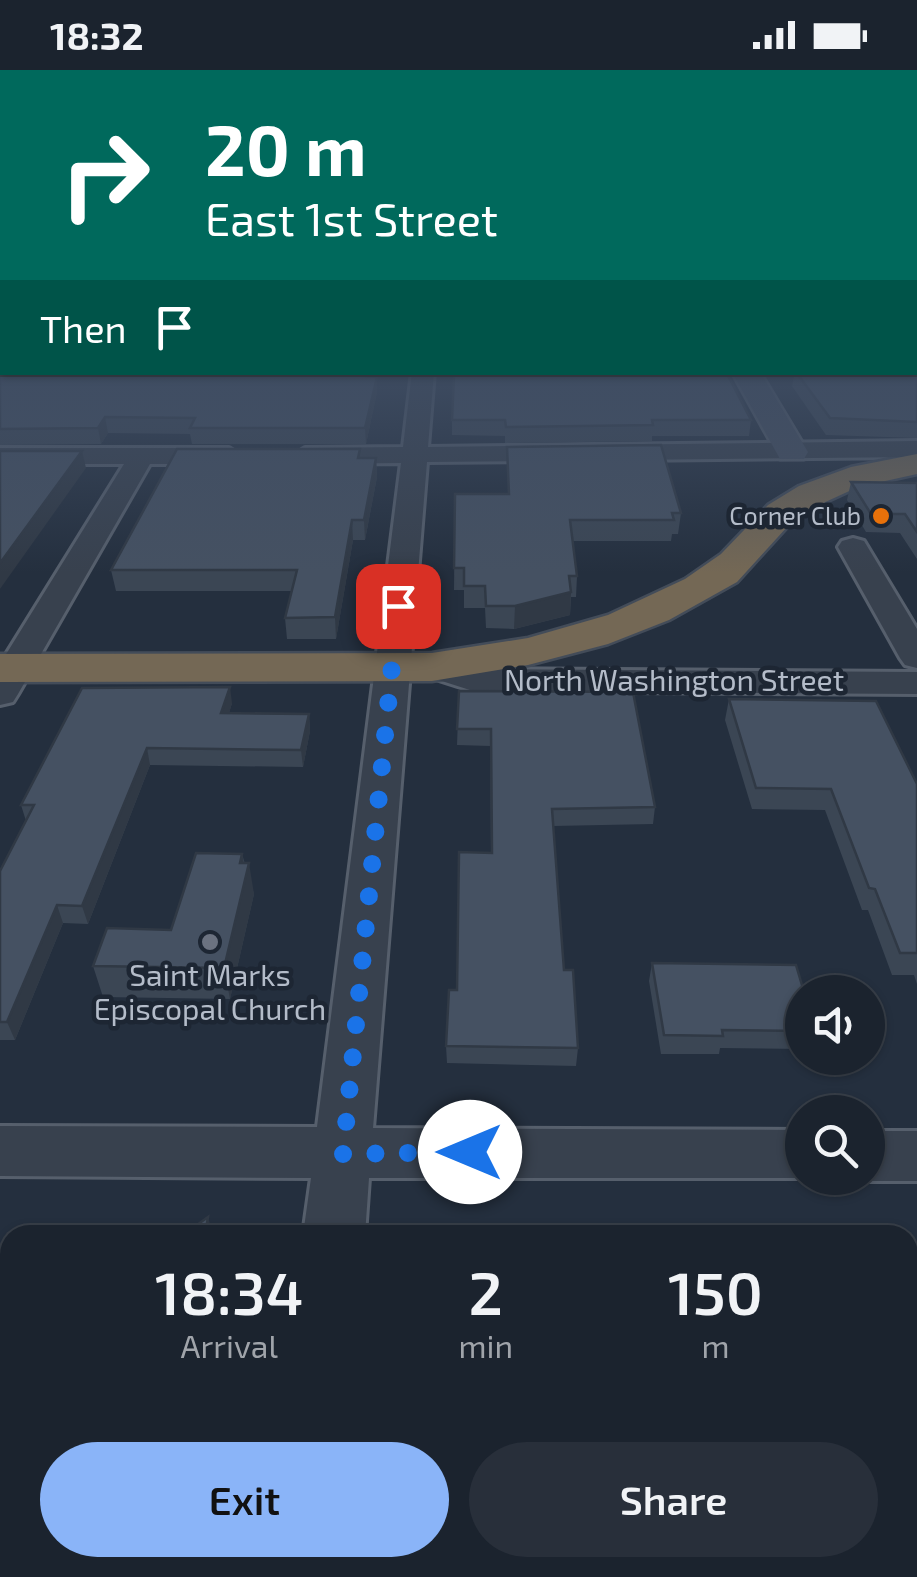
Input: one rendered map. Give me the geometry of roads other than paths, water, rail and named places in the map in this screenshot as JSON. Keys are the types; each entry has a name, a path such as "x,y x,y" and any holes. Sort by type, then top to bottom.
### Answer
{"highway":[{"path":"5,677 412,667 498,660 631,621 683,597 728,569 779,514 806,496 860,476 917,464"}],"street":[{"path":"335,1225 412,667 417,432"},
{"path":"781,432 792,452"},
{"path":"0,456 414,456 917,449"},
{"path":"5,677 142,456"},
{"path":"853,547 917,658"},
{"name":"North Washington Street","path":"412,667 473,680 917,683"},
{"path":"0,1151 785,1155"},
{"path":"885,1156 917,1156"}],"place":[{"name":"Corner Club","path":"881,516"},
{"name":"Saint Marks Episcopal Church","path":"210,942"}]}
